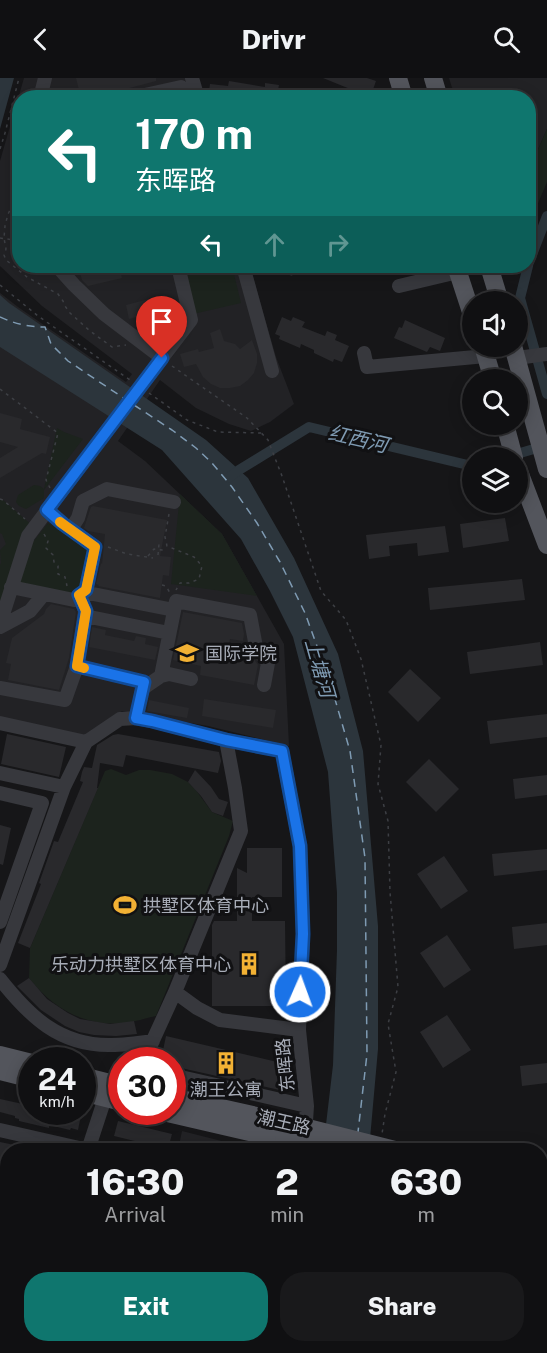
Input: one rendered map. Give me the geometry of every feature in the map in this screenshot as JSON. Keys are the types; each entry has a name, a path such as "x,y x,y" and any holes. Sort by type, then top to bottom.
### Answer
{"main road":[{"path":"458,273 464,291"},
{"path":"491,273 497,291"},
{"path":"530,354 543,454"},
{"path":"528,495 547,545"},
{"path":"0,1055 18,1060"},
{"path":"0,1071 18,1076"},
{"name":"潮王路","path":"186,1101 286,1132 308,1143"},
{"name":"潮王路","path":"186,1116 370,1143"}],"street":[{"path":"167,90 181,87"},
{"path":"63,273 104,314 162,358"},
{"path":"1,618 28,536 191,320 180,273"},
{"path":"245,273 272,371"},
{"path":"399,286 443,273"},
{"path":"364,353 366,367 462,354"},
{"path":"70,529 78,519 82,501 107,489 172,501"},
{"path":"51,505 63,524 95,547 86,590 77,596"},
{"path":"11,587 44,594 175,605 250,615 256,647 268,663 264,685"},
{"path":"1,618 30,611 44,594"},
{"path":"0,688 65,700 77,666 86,611 77,596"},
{"path":"160,676 175,605"},
{"path":"85,616 169,633"},
{"path":"0,965 64,787 86,742 120,719 136,718 144,682 77,666"},
{"path":"142,689 160,676 169,674 191,679"},
{"name":"东晖路","path":"136,718 282,751 300,846 303,934 298,1030 307,1106 305,1143"},
{"path":"0,723 86,742"},
{"path":"150,1047 241,831 226,740"},
{"path":"0,773 64,787"},
{"path":"0,793 42,803 0,922"},
{"path":"0,979 32,1016 58,1033 73,1039 110,1045 153,1041"},
{"path":"175,992 196,1008 220,1020 298,1030"},
{"path":"186,1078 307,1106"},
{"path":"92,1143 108,1110"},
{"path":"0,1130 57,1143"}],"path":[{"path":"0,149 12,106"},
{"path":"12,206 8,214 4,238 6,249 4,255 12,265"},
{"path":"0,238 12,239"},
{"path":"22,273 58,294 70,313 112,347 124,346 138,340"},
{"path":"0,285 29,310 131,380"},
{"path":"162,358 247,418 270,444 321,591 346,620 361,659 381,745 378,784 388,821 390,892 398,987 388,1024 396,1072 386,1114 392,1143"},
{"path":"0,389 58,433 46,480 51,505"},
{"path":"145,390 187,420 218,432 262,434"},
{"path":"0,499 37,525 48,541 46,548 53,555 54,562 58,566 58,574 65,577 77,596"},
{"path":"167,546 165,537 172,501"},
{"path":"158,555 159,544"},
{"path":"147,556 154,549 162,550 167,546"},
{"path":"167,546 194,557 202,566 199,579 189,583 180,583 176,591 175,605"},
{"path":"95,547 108,547 127,554 153,558"}],"shaded area":[{"path":"24,78 195,78 199,90 21,90"},
{"path":"449,78 547,78 547,129 536,154 536,90 453,90"},
{"path":"12,120 12,273 252,273 276,357 294,404 270,422 251,431 229,424 196,408 160,380 118,441 145,461 222,534 284,644 289,746 208,726 122,711 84,736 0,717 0,293 126,382 132,374 42,306 0,266 0,161"},
{"path":"547,129 547,182 536,208 536,154"},
{"path":"185,273 234,273 241,303 193,314"},
{"path":"57,428 83,439 44,490 44,498 26,509 19,506 16,502 18,495 34,485 44,489"},
{"path":"180,494 222,534 257,596 171,584"},
{"path":"0,499 34,527 0,624 0,550 6,544 0,533"},
{"path":"48,523 89,550 81,588 68,593 18,582 33,542"},
{"name":"拱墅区体育中心","path":"111,769 126,775 139,770 172,774 188,782 212,812 233,821 156,1016 110,1023 96,1022 70,1013 48,998 29,978 30,948 105,771"},
{"path":"182,1131 229,1143 179,1143"}],"water":[{"path":"0,78 14,78 0,129"},
{"name":"上塘河","path":"0,295 206,440 248,478 294,558 338,654 363,751 378,926 378,1049 370,1143 324,1143 333,1065 337,893 328,772 293,637 241,539 162,450 0,347"}],"building":[{"path":"76,78 156,78 156,81 122,90 79,90"},
{"path":"323,78 367,78 376,81 373,90 353,90"},
{"path":"229,81 265,87 265,83 279,85 278,90 209,90 210,84 228,86"},
{"path":"80,273 121,273 122,278 88,286 82,280"},
{"path":"165,295 170,314 179,311 181,318 173,329 147,336 140,316 129,319 126,305"},
{"path":"282,317 291,321 293,317 305,322 302,327 325,336 327,331 337,335 335,340 349,346 342,362 334,359 333,362 301,344 300,348 279,339 280,336 275,334"},
{"path":"405,320 445,338 440,351 430,347 427,352 394,338"},
{"path":"220,329 224,341 235,344 240,349 252,340 257,354 254,373 240,386 220,388 203,377 196,364 184,367 180,354 214,348 210,333"},
{"path":"0,413 22,419 20,429 50,437 46,454 42,453 0,478 0,458 18,447 0,442"},
{"path":"93,506 167,520 160,556 171,557 169,576 163,575 160,598 96,584 102,564 105,534 84,528"},
{"path":"505,518 509,541 463,548 460,524"},
{"path":"445,526 449,552 418,556 417,543 389,546 390,556 369,559 366,535"},
{"path":"522,579 525,600 430,610 428,588"},
{"path":"51,604 74,609 76,612 69,658 59,690 8,680 11,664 6,663 12,638 44,614"},
{"path":"183,612 242,623 243,641 230,639 227,653 253,658 258,665 254,685 200,675 201,666 173,660"},
{"path":"92,627 106,630 105,635 134,641 136,636 146,638 145,644 158,647 155,660 89,647"},
{"path":"540,642 543,665 470,674 467,652"},
{"path":"410,669 441,698 418,722 388,692"},
{"path":"204,699 276,710 273,728 202,716"},
{"path":"149,700 189,708 187,718 147,711"},
{"path":"547,714 547,737 490,744 487,721"},
{"path":"7,734 66,747 59,777 1,764"},
{"path":"118,734 219,752 221,761 218,773 126,755 123,767 100,763 98,788 30,948 18,943 41,884 39,883 54,841 58,842 83,782 80,781 84,767 92,768 97,745"},
{"path":"429,759 459,789 436,812 406,782"},
{"path":"195,770 219,799 228,802 223,816 212,812 188,782"},
{"path":"547,775 547,795 515,799 513,779"},
{"path":"0,825 11,828 3,865 0,864"},
{"name":"乐动力拱墅区体育中心","path":"247,848 282,848 282,897 252,897 252,921 285,921 286,1006 212,1006 212,925 214,921 237,921 237,868 247,873"},
{"path":"547,849 547,870 494,876 492,854"},
{"path":"444,856 468,891 441,909 417,874"},
{"path":"547,923 547,945 514,949 512,927"},
{"path":"447,935 471,970 444,988 420,953"},
{"path":"29,978 47,999 68,1013 80,1019 110,1024 134,1021 137,1034 94,1035 65,1026 41,1010 17,986"},
{"path":"447,1015 471,1050 443,1068 420,1032"},
{"name":"潮王公寓","path":"166,1036 290,1065 284,1091 186,1069 186,1047 164,1047"},
{"path":"547,1063 547,1083 522,1086 520,1066"},
{"path":"0,1099 18,1103 18,1119 0,1112"},
{"path":"49,1125 79,1125 78,1130 71,1128 70,1130"},
{"path":"117,1125 135,1125 172,1134 170,1143 143,1143 114,1136"}],"waterway":[{"name":"红西河","path":"536,244 547,216"},
{"name":"红西河","path":"526,273 520,298 547,394"},
{"name":"红西河","path":"228,478 309,427 462,464"},
{"name":"红西河","path":"528,451 544,446"}],"ferry route":[{"path":"0,317 22,325 45,327 51,344 68,361 125,399"},
{"path":"134,405 196,448 232,487 280,562 305,613 330,682 350,751 365,858 367,1054 358,1132"}],"slow traffic":[{"path":"60,522 95,547 86,590 79,595 86,611 77,666 84,668"}],"place":[{"name":"国际学院","path":"187,653"},
{"name":"拱墅区体育中心","path":"125,905"},
{"name":"乐动力拱墅区体育中心","path":"249,964"},
{"name":"潮王公寓","path":"226,1063"}],"route":[{"path":"162,358 47,510 95,547 86,590 79,595 86,611 77,666 144,682 136,718 282,751 300,846 303,934 300,992"}]}
